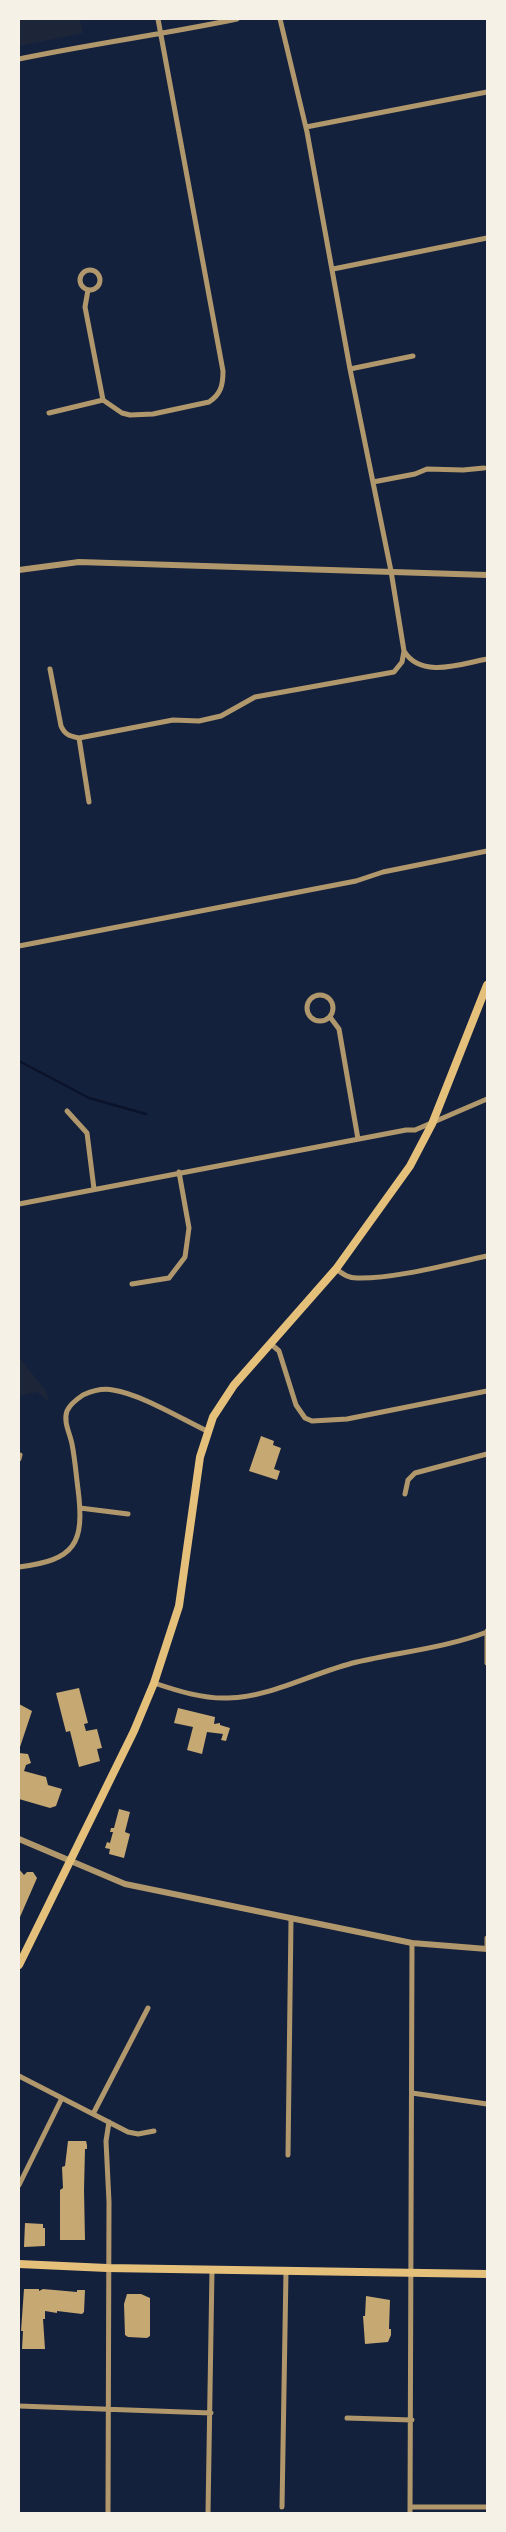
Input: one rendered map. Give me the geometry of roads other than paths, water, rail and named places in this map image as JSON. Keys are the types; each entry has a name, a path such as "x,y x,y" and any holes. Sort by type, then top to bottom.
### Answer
{"main road":[{"path":"19,1965 134,1731 154,1683 179,1606 200,1457 206,1431 227,1394 336,1269 396,1188 432,1124 487,985"},
{"path":"19,2264 107,2268 487,2274"}],"street":[{"path":"88,290 85,307 103,400 122,413 139,416 209,402 218,396 223,385 223,371 158,19"},
{"path":"19,59 75,47 161,35 237,19"},
{"path":"50,669 63,732 79,738 173,720 199,721 222,716 255,697 394,672 402,662 404,652 391,571 350,369 306,127 280,19"},
{"path":"306,127 487,92"},
{"path":"333,269 487,238"},
{"path":"85,270 95,270 101,278 101,283 93,290 88,290 84,288 80,279 85,270"},
{"path":"350,369 413,356"},
{"path":"49,413 103,400"},
{"path":"373,482 414,474 427,468 463,470 484,468"},
{"path":"19,570 79,562 487,575"},
{"path":"404,652 413,663 435,668 487,659"},
{"path":"79,738 90,802"},
{"path":"19,946 356,881 383,872 487,851"},
{"path":"324,995 331,1000 334,1009 330,1017 322,1021 311,1017 307,1005 311,998 324,995"},
{"path":"330,1017 339,1028 358,1139"},
{"path":"19,1204 179,1172 406,1130 415,1130 487,1099"},
{"path":"67,1111 87,1133 94,1189"},
{"path":"132,1284 169,1278 186,1257 189,1228 179,1172"},
{"path":"336,1269 345,1276 356,1278 406,1272 487,1256"},
{"path":"271,1344 280,1351 296,1405 305,1418 312,1421 347,1419 487,1392"},
{"path":"19,1567 38,1564 64,1554 73,1545 79,1533 80,1508 72,1445 66,1418 67,1410 79,1398 99,1390 111,1389 145,1402 206,1431"},
{"path":"405,1494 408,1480 415,1473 487,1454"},
{"path":"80,1508 128,1514"},
{"path":"154,1683 177,1691 213,1698 249,1696 356,1662 464,1641 487,1632 487,1663"},
{"path":"19,1840 124,1884 291,1920 412,1943 487,1949 487,1938"},
{"path":"288,2155 291,1920"},
{"path":"412,1943 412,2420 410,2510 487,2508"},
{"path":"93,2114 148,2008"},
{"path":"19,2076 128,2132 138,2134 154,2132"},
{"path":"412,2093 487,2104"},
{"path":"19,2185 62,2098"},
{"path":"108,2512 107,2268 109,2202 106,2142 109,2122"},
{"path":"208,2513 212,2270"},
{"path":"282,2507 286,2271"},
{"path":"19,2406 211,2413"},
{"path":"347,2418 412,2420"}],"waterway":[{"path":"19,1061 89,1098 146,1114"}]}
